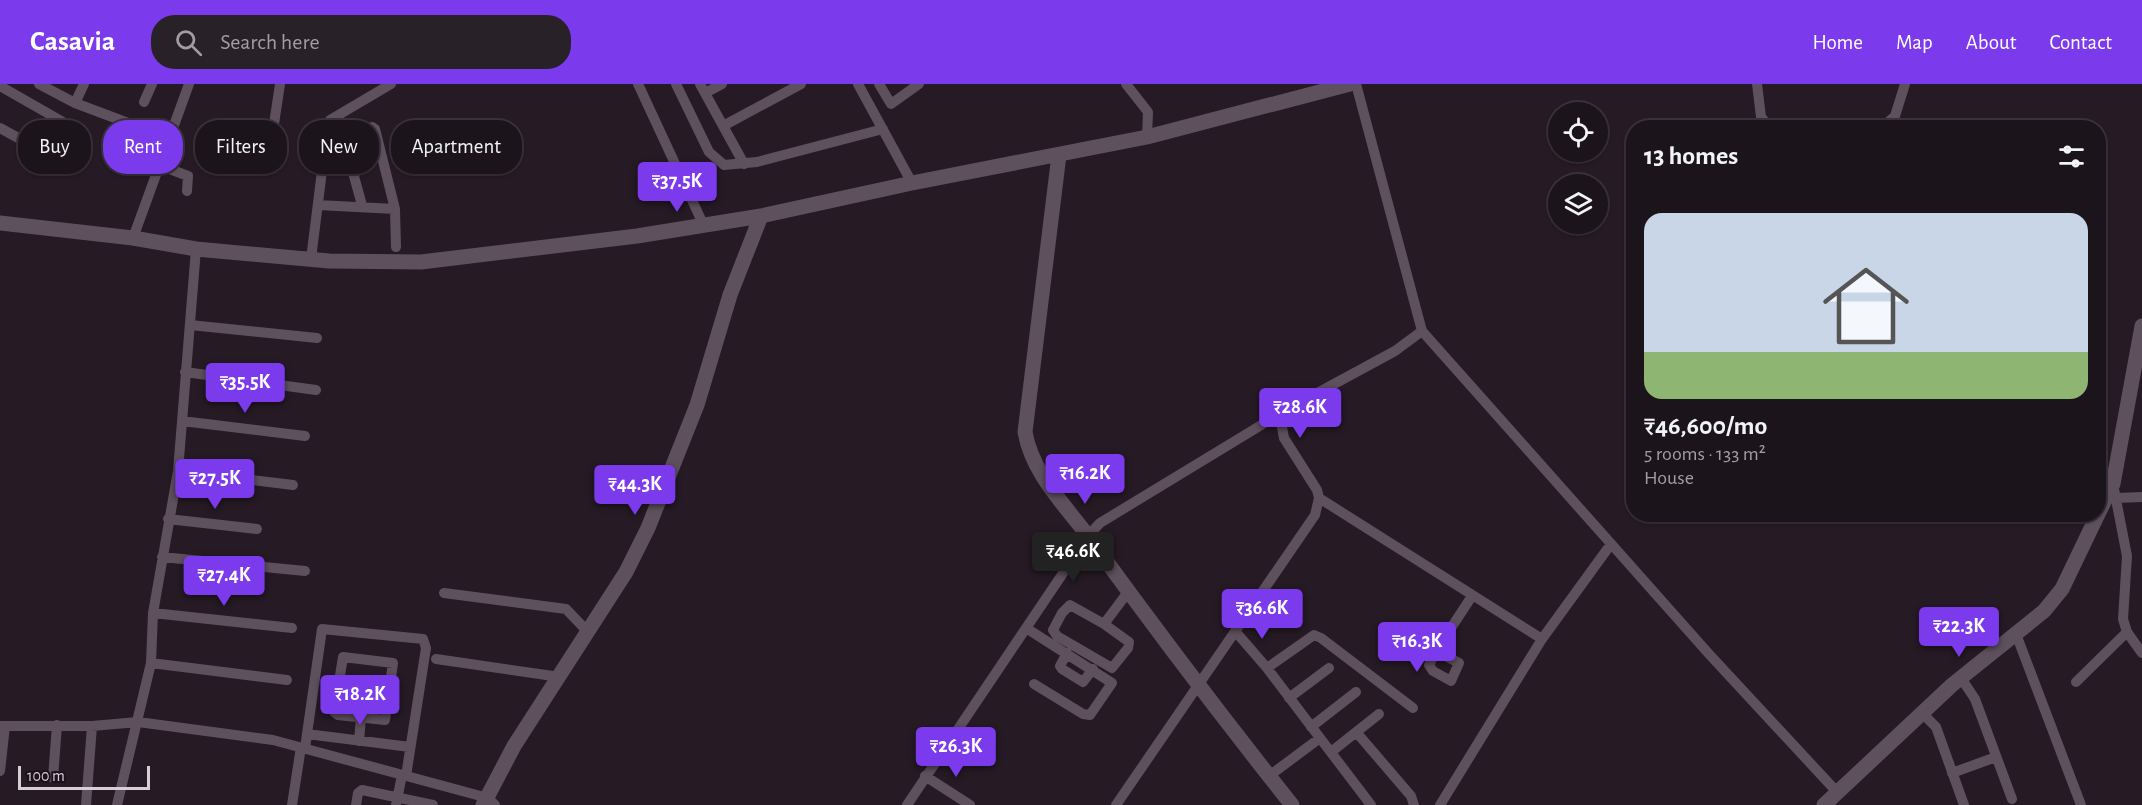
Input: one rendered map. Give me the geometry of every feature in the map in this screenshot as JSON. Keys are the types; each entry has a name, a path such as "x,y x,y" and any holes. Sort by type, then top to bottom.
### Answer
{"street":[{"path":"39,84 75,103 120,120"},
{"path":"75,103 84,84"},
{"path":"144,102 152,84"},
{"path":"275,120 280,84"},
{"path":"330,120 391,84"},
{"path":"638,84 704,226"},
{"path":"676,84 709,152 716,160 729,166 883,129"},
{"path":"722,84 702,89 744,164"},
{"path":"723,126 801,84"},
{"path":"879,84 891,104 919,84"},
{"path":"1126,84 1148,112 1147,137"},
{"path":"1757,84 1761,117 1763,120"},
{"path":"1890,120 1895,116 1905,84"},
{"path":"174,120 185,85"},
{"path":"0,223 133,238 196,249 311,259 421,262 704,226 761,216 912,183 1147,137 1346,85 1422,331 1611,544 1838,792"},
{"path":"0,86 63,122 68,129 61,149 51,156 0,128"},
{"path":"862,86 912,183"},
{"path":"362,205 345,144 346,138 372,127 375,129 395,209 396,247"},
{"path":"1059,155 1025,432 1032,459 1128,592 1292,805"},
{"path":"133,238 156,174"},
{"path":"183,174 188,176 187,191"},
{"path":"311,259 321,174"},
{"path":"318,205 362,205 395,209"},
{"path":"0,771 2,726 92,726 138,722 273,740 404,776 489,803 514,746 589,633 626,572 648,528 697,405 730,295 761,216"},
{"path":"117,805 151,663 153,613 178,471 196,249"},
{"path":"190,325 317,338"},
{"path":"2142,326 2115,491 2127,556 2122,619 2127,632 2142,653"},
{"path":"907,805 1088,536 1117,510 1286,410 1395,351 1422,331"},
{"path":"185,372 316,390"},
{"path":"1286,410 1282,427 1284,438 1319,498 1542,639"},
{"path":"182,421 305,436"},
{"path":"178,471 292,485"},
{"path":"2115,491 2142,497"},
{"path":"2106,503 2115,491"},
{"path":"1116,805 1315,515 1319,498"},
{"path":"168,519 257,529"},
{"path":"1824,805 1961,678 2044,611 2062,589 2094,522"},
{"path":"1440,805 1542,639 1611,544"},
{"path":"162,557 305,571"},
{"path":"1104,624 1128,592"},
{"path":"444,593 567,609 589,633"},
{"path":"1436,651 1472,596"},
{"path":"1070,605 1104,624 1129,642 1123,656 1112,668 1057,636 1053,630 1062,613 1070,605"},
{"path":"153,613 292,628"},
{"path":"1026,628 1112,682 1090,715 1083,714 1034,684"},
{"path":"291,805 307,734 322,629 423,639 426,648 410,747 396,801"},
{"path":"1235,631 1267,668 1371,805"},
{"path":"2076,682 2127,632"},
{"path":"2016,634 2082,805"},
{"path":"1267,668 1314,635 1322,638 1413,708"},
{"path":"1067,653 1060,666 1083,682 1093,669"},
{"path":"343,657 391,661 394,668 387,718 361,717 338,715 334,712 343,657"},
{"path":"436,659 560,677"},
{"path":"151,663 287,680"},
{"path":"1289,698 1329,668"},
{"path":"1961,678 1975,699 2012,799"},
{"path":"1311,727 1356,692"},
{"path":"1922,713 1936,727 1964,805"},
{"path":"1331,752 1379,714"},
{"path":"359,741 361,717"},
{"path":"53,778 57,725"},
{"path":"86,805 92,726"},
{"path":"1357,733 1411,796 1414,805"},
{"path":"307,734 410,747"},
{"path":"1269,776 1320,738"},
{"path":"1952,772 1996,757"},
{"path":"926,776 970,805"},
{"path":"356,805 360,790 396,801 433,805"}]}
